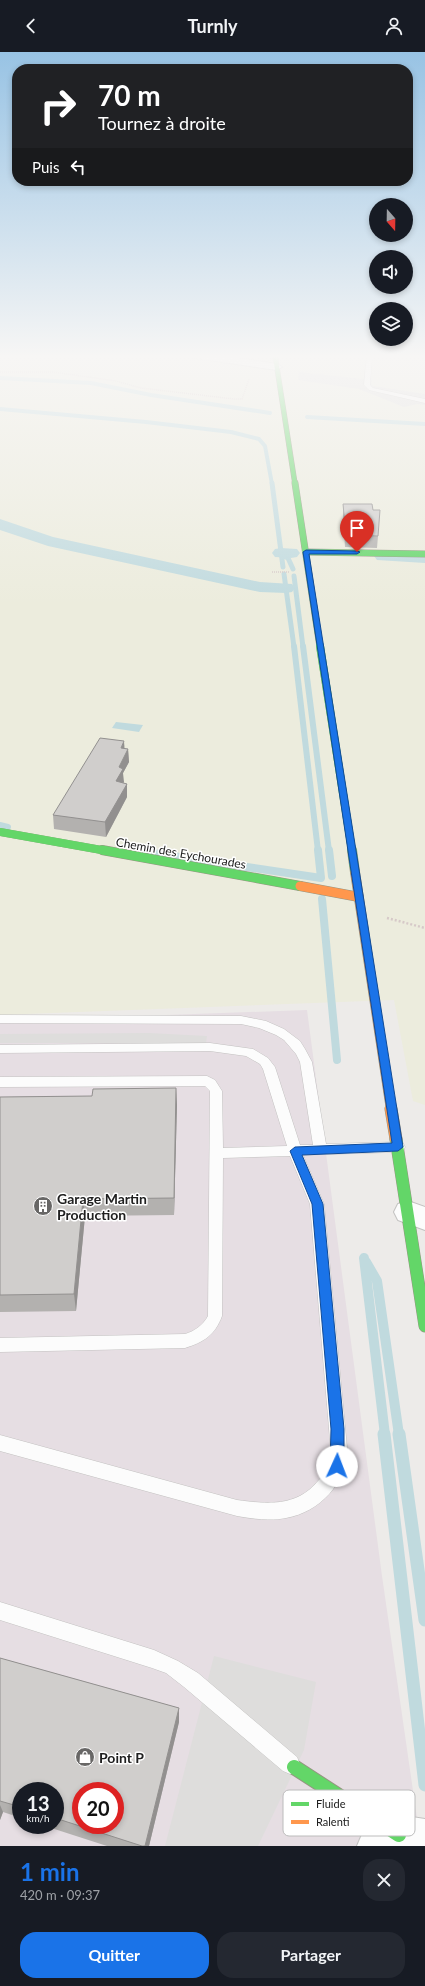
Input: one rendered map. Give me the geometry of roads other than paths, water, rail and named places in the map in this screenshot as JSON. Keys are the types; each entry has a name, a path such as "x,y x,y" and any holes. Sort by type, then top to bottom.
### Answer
{"main road":[{"path":"289,439 398,1147 417,1216 425,1326"},
{"path":"306,552 425,554"},
{"name":"Chemin des Eychourades","path":"0,832 359,897"},
{"path":"294,1767 327,1790"}],"lane":[{"path":"0,1019 241,1020 256,1022 272,1027 284,1033 294,1041 302,1051 306,1062 320,1150"},
{"path":"0,1049 210,1047 249,1052 264,1061 273,1074 295,1151 317,1204 337,1429 337,1466 333,1475 322,1490 311,1500 288,1510 272,1512 257,1511 237,1508 0,1443"},
{"path":"0,1082 207,1081 211,1083 216,1091 215,1316 213,1324 197,1337 185,1341 0,1345"},
{"path":"216,1153 398,1147"},
{"path":"0,1611 154,1659 172,1667 191,1680 294,1767"}],"water":[{"path":"116,722 143,725 139,732 112,728"}],"waterway":[{"path":"258,439 265,446 272,484"},
{"path":"272,483 281,555"},
{"path":"0,524 48,541 260,587 286,588"},
{"path":"281,553 291,553"},
{"path":"281,555 288,558 293,569"},
{"path":"281,555 283,567"},
{"path":"383,556 425,558"},
{"path":"284,574 294,647"},
{"path":"294,576 303,647"},
{"path":"294,646 318,851"},
{"path":"303,646 329,851"},
{"path":"0,825 8,827"},
{"path":"146,852 321,878 318,850"},
{"path":"329,850 332,876"},
{"path":"322,899 337,1060"},
{"path":"364,1258 385,1435"},
{"path":"366,1262 377,1281 399,1435"},
{"path":"384,1434 425,1785"},
{"path":"399,1434 425,1620"}],"place":[{"name":"Garage Martin Production","path":"43,1206"},
{"name":"Point P","path":"85,1757"}]}
